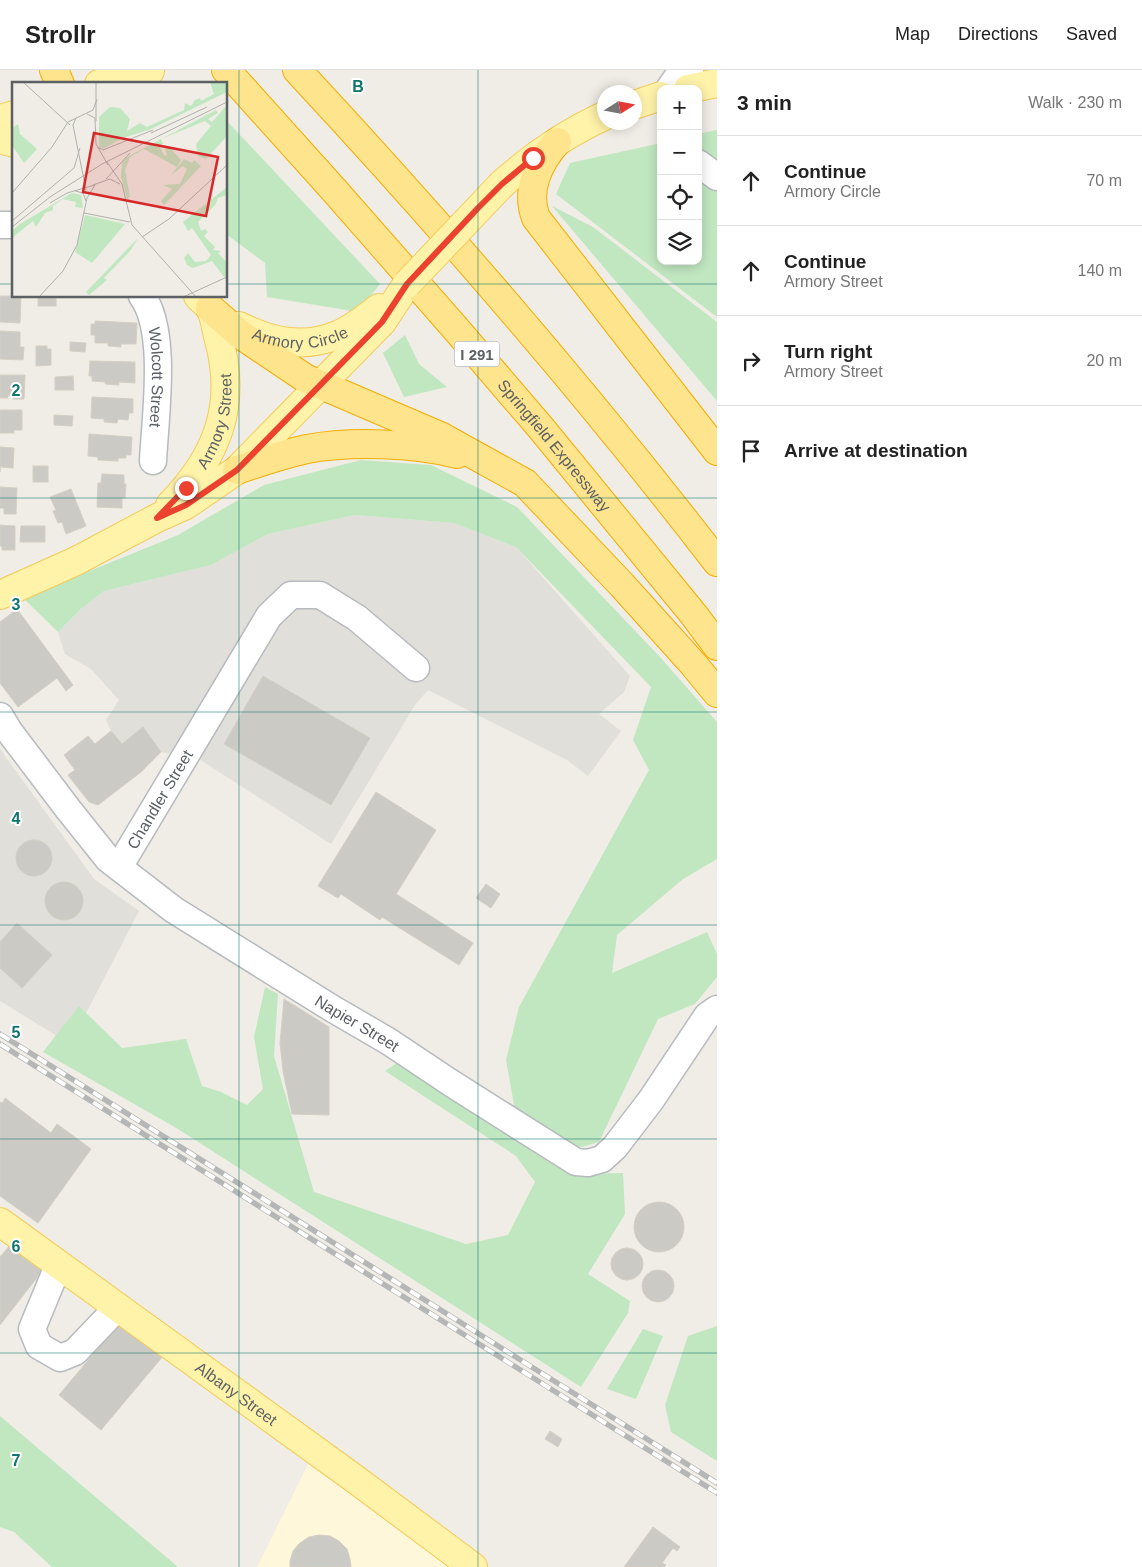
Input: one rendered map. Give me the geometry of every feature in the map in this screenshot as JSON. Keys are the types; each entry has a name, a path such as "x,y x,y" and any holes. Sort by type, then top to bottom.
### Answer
{"highway":[{"path":"54,70 59,82"},
{"name":"Springfield Expressway","path":"226,70 364,223 535,422 694,615 717,646"},
{"path":"297,70 419,202 534,336 623,443 717,562"},
{"path":"557,142 541,163 534,180 532,204 536,218 717,451"},
{"path":"209,307 241,335 305,378 440,436 525,484 622,585 717,693"},
{"path":"237,470 302,451 348,445 397,446 441,450 488,462"}],"main road":[{"path":"104,82 147,75"},
{"path":"702,86 717,83"},
{"path":"642,102 657,97"},
{"path":"557,142 597,120"},
{"path":"0,138 12,142"},
{"name":"Armory Street","path":"0,595 76,561 157,518 186,505 237,470 382,322 383,311 502,184 557,142"},
{"name":"Armory Street","path":"157,518 186,488 212,450 221,426 225,400 225,375 223,356 209,307"},
{"name":"Armory Circle","path":"209,307 254,334 273,340 293,343 317,341 341,334 383,311"},
{"name":"Albany Street","path":"0,1222 473,1567"}],"street":[{"path":"672,85 676,79 690,70"},
{"path":"702,166 717,177"},
{"name":"Wolcott Street","path":"143,298 148,305 155,329 158,356 153,461"},
{"name":"Chandler Street","path":"119,867 269,616 291,596 320,595 357,618 416,668"},
{"name":"Napier Street","path":"0,716 9,731 108,859 174,910 388,1041 576,1162 588,1163 602,1159 615,1147 651,1100 707,1016 717,1009"},
{"path":"58,1266 32,1329 39,1346 60,1358 75,1352 118,1307"}],"shaded area":[{"path":"355,515 454,523 516,547 630,676 624,692 599,714 621,731 588,776 567,760 428,690 415,705 331,844 199,759 161,752 143,727 122,744 111,731 106,720 119,700 91,669 65,654 58,632 82,608 104,591 211,565 268,534"},
{"path":"0,749 94,879 139,911 70,1044 0,1001"},
{"path":"310,1460 452,1567 257,1567"}],"green space":[{"path":"228,122 380,284 358,312 267,297 265,263 228,235"},
{"path":"717,130 717,317 556,194 570,163 657,144 657,265 702,265 702,133"},
{"path":"552,206 593,227 717,322 717,401"},
{"path":"405,335 419,364 447,387 404,397 383,353"},
{"path":"361,460 431,465 517,507 660,657 717,722 717,859 683,879 617,935 612,973 707,932 717,954 717,977 695,1004 658,1019 599,1142 578,1148 515,1110 506,1060 519,1007 649,770 633,740 651,687 516,547 454,523 355,515 268,534 211,565 104,591 82,608 58,632 23,598 178,535 264,485"},
{"path":"265,987 278,994 274,1056 314,1192 466,1244 508,1235 535,1182 516,1156 385,1071 401,1060 577,1174 623,1173 625,1214 588,1274 630,1301 628,1313 581,1387 178,1129 43,1052 79,1006 122,1048 186,1039 202,1086 221,1092 247,1105 263,1089 254,1037"},
{"path":"717,1326 717,1461 671,1432 665,1405 688,1336"},
{"path":"643,1329 663,1336 636,1399 607,1389"},
{"path":"0,1416 178,1567 52,1567 14,1532 0,1527"}],"building":[{"path":"0,296 21,298 20,323 0,322"},
{"path":"38,298 56,298 56,306 38,306"},
{"path":"95,321 137,323 136,344 121,344 121,347 108,346 108,343 95,343 95,335 91,335 91,324 95,324"},
{"path":"0,331 20,332 20,347 24,347 23,360 0,359"},
{"path":"70,342 86,343 85,352 70,351"},
{"path":"36,346 47,346 47,349 51,349 51,365 36,366"},
{"path":"90,361 135,362 135,383 119,382 119,385 92,381 92,376 89,376"},
{"path":"0,375 25,375 24,399 13,399 13,396 8,395 8,398 0,398"},
{"path":"73,376 74,390 55,390 55,377"},
{"path":"92,397 133,399 133,413 129,413 128,420 118,419 117,423 91,418"},
{"path":"0,410 22,410 22,430 14,430 14,433 0,433"},
{"path":"54,415 73,416 72,426 54,425"},
{"path":"89,434 132,437 131,455 126,455 126,458 118,458 118,461 98,460 98,457 88,456"},
{"path":"0,447 14,448 13,468 0,467"},
{"path":"33,466 48,466 48,482 33,482"},
{"path":"102,474 124,475 124,484 126,484 125,498 122,498 122,508 97,507 98,483 101,483"},
{"path":"0,487 17,488 16,514 4,514 4,508 0,508"},
{"path":"71,489 86,526 66,534 62,522 58,523 53,511 56,510 50,497"},
{"path":"0,525 15,526 15,550 2,550 2,546 0,546"},
{"path":"21,526 45,526 45,542 20,542"},
{"path":"17,609 73,685 66,691 57,678 18,707 0,683 0,622"},
{"path":"263,676 370,738 331,805 224,744"},
{"path":"143,727 161,752 141,772 98,805 89,802 68,775 75,770 64,755 88,736 95,744 111,731 122,744"},
{"path":"376,792 436,830 396,894 473,943 459,965 382,917 380,920 341,894 338,898 318,886"},
{"path":"34,840 46,846 52,858 46,870 34,876 22,870 16,858 22,846"},
{"path":"64,882 77,888 83,901 77,914 64,920 51,914 45,901 51,888"},
{"path":"486,884 500,894 491,908 476,898"},
{"path":"17,923 52,955 22,988 0,968 0,942"},
{"path":"284,999 329,1027 329,1115 292,1114 283,1071 280,1043"},
{"path":"5,1098 51,1133 57,1124 91,1149 38,1223 0,1196 0,1102 3,1103"},
{"path":"659,1202 673,1206 680,1213 684,1227 680,1241 673,1248 659,1252 645,1248 638,1241 634,1227 638,1213 645,1206"},
{"path":"11,1244 43,1270 0,1325 0,1257"},
{"path":"627,1248 638,1253 643,1264 638,1275 627,1280 616,1275 611,1264 616,1253"},
{"path":"658,1270 669,1275 674,1286 669,1297 658,1302 647,1297 642,1286 647,1275"},
{"path":"121,1321 163,1356 101,1430 59,1395"},
{"path":"550,1431 562,1439 558,1447 545,1439"},
{"path":"653,1527 680,1547 677,1551 673,1548 662,1563 666,1565 664,1567 624,1567"},
{"path":"319,1535 330,1536 347,1549 351,1567 290,1567 293,1551 300,1543 309,1537"}],"railway":[{"path":"0,1034 717,1483"},
{"path":"0,1044 717,1493"}],"route":[{"path":"186,488 157,518 186,505 237,470 382,322 407,284 478,208 502,184 533,158"}]}
